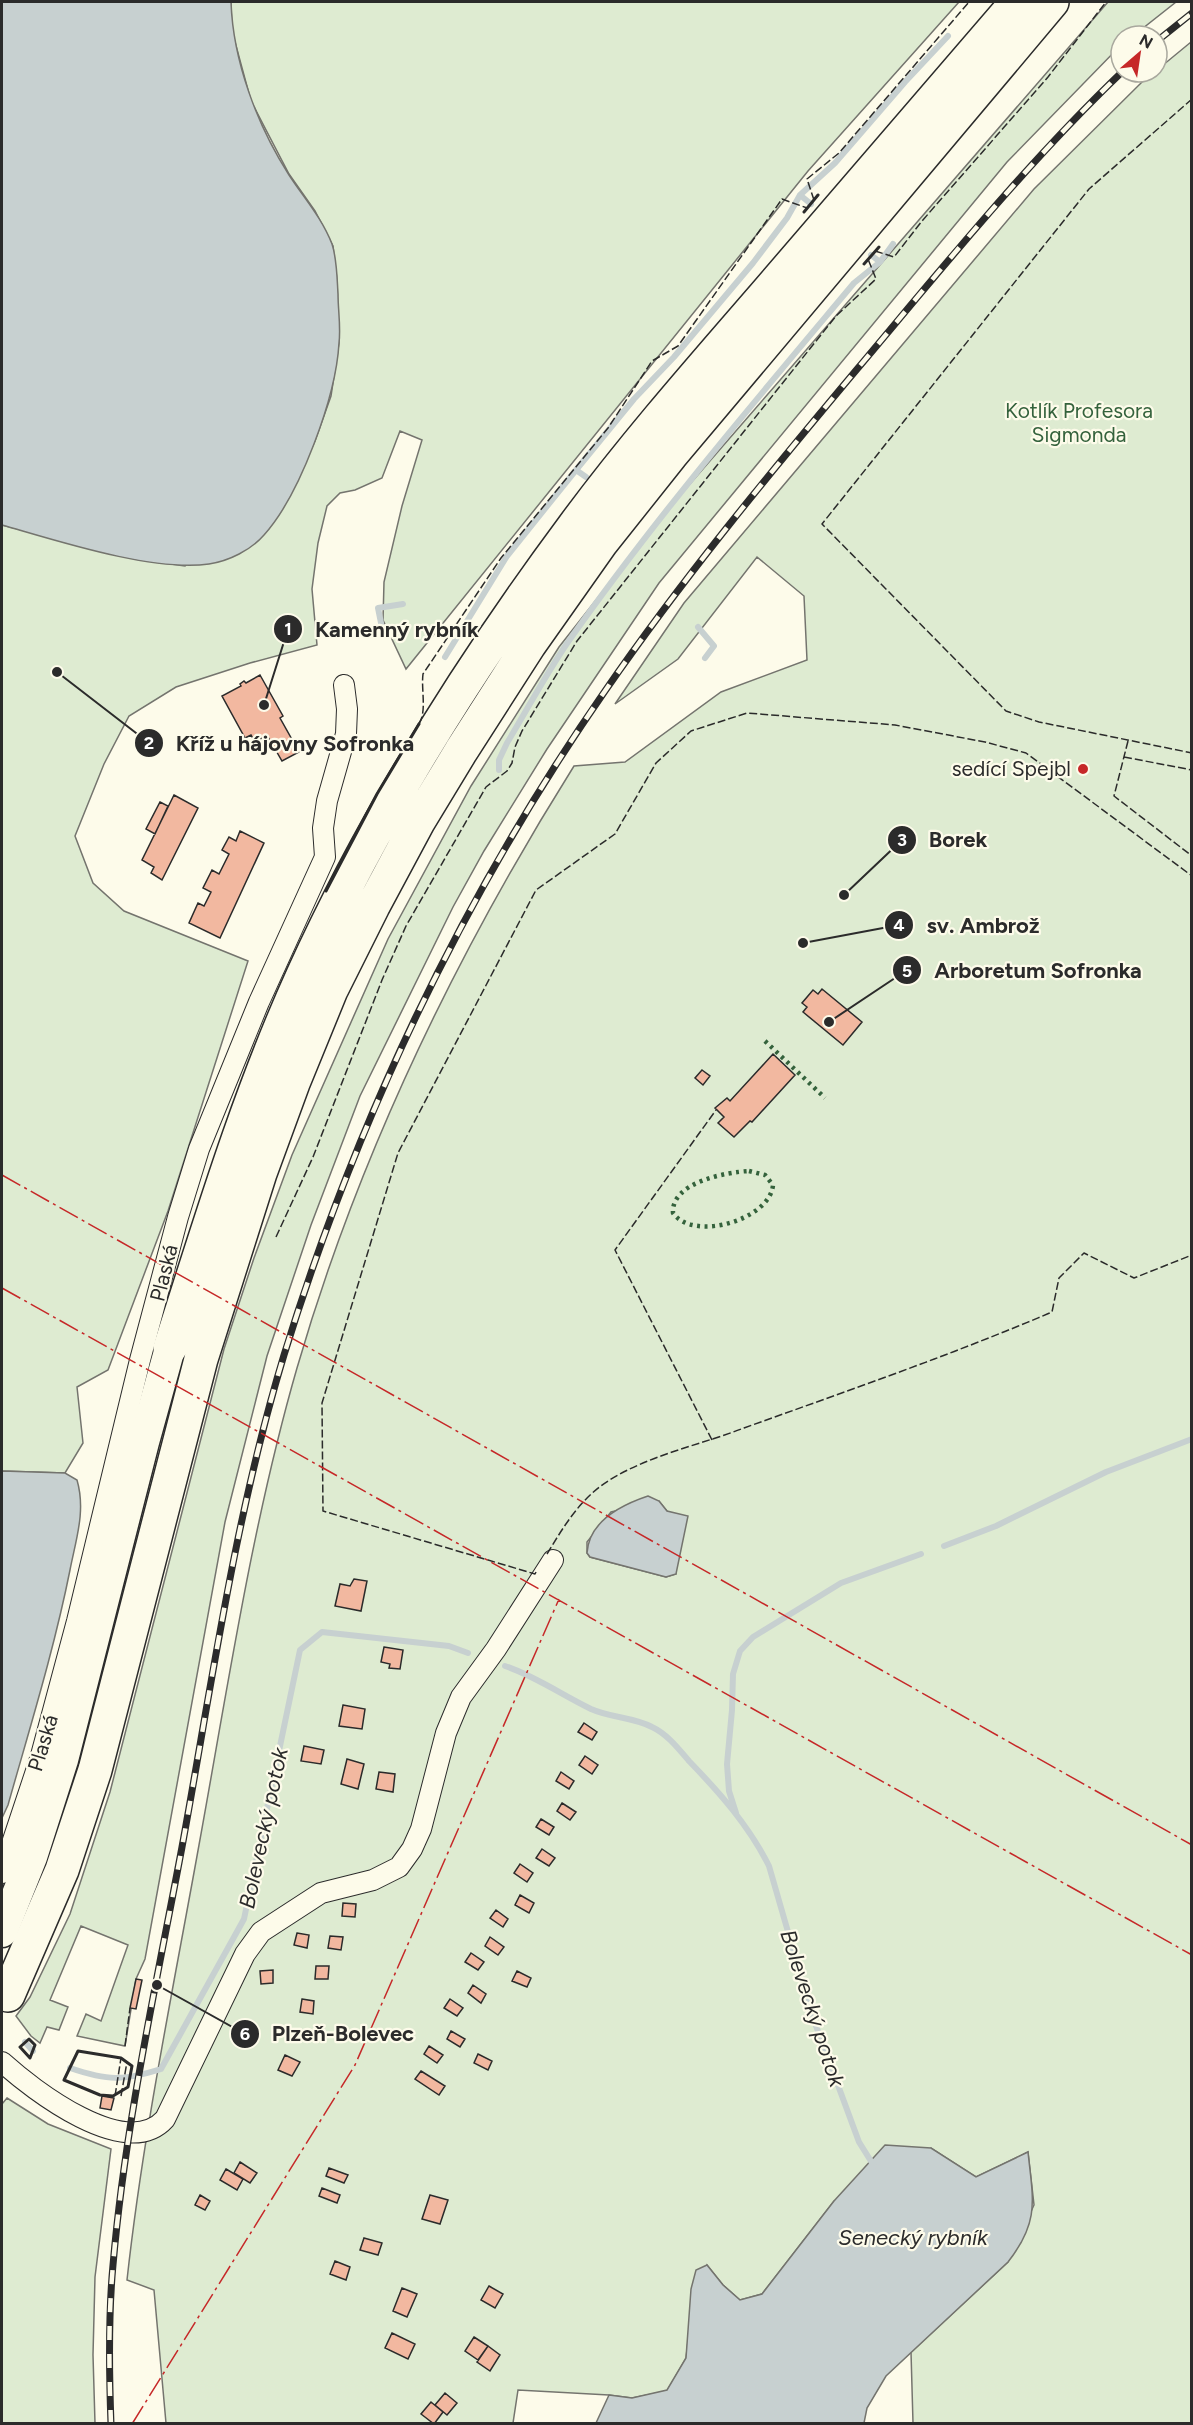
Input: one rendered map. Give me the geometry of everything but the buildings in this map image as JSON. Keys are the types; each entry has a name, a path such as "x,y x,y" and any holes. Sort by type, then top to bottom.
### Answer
{"highway":[{"path":"170,1348 230,1161 263,1070 303,975 344,891 390,807 434,734 508,618 574,526 647,433 1017,2"},
{"path":"5,2003 62,1870 95,1770 201,1359 260,1173 331,990 373,906 418,822 461,751 529,645 601,543 671,455 1052,2"}],"main road":[{"name":"Plaská","path":"2,1932 32,1857 63,1760 170,1348"}],"street":[{"name":"Plaská","path":"2,1873 40,1759 77,1621 140,1360 178,1217 199,1149 259,1002 325,857 324,819 346,734 347,709 344,685"},
{"path":"2,2062 52,2102 88,2120 130,2132 150,2131 157,2128 165,2119 245,1954 261,1932 321,1893 388,1874 399,1867 412,1849 421,1829 446,1733 461,1697 496,1649 553,1560"}],"green space":[{"path":"231,2 959,2 808,171 406,669 383,620 384,582 402,506 422,440 400,431 382,478 355,490 340,493 327,506 318,543 312,589 317,645 250,663 176,687 129,716 104,764 75,836 93,883 124,911 248,961 168,1211 108,1370 77,1387 83,1443 65,1473 2,1471 2,525 135,559 185,566 287,500 315,441 331,396 339,343 337,280 333,246 315,211 289,174 251,101 232,31"},
{"path":"1108,2 1176,2 1148,24 1109,24 1109,57 1007,162 659,583 547,749 484,851 453,907 360,1096 311,1225 267,1356 225,1522 145,1959 136,1979 125,2046 77,2036 86,2014 101,2021 128,1945 81,1926 50,2000 68,2007 59,2030 47,2027 40,2043 31,2036 16,2016 30,1997 70,1914 110,1792 224,1349 292,1155 388,939 471,786 559,647 663,515"},
{"name":"Kotlík Profesora Sigmonda","path":"1191,42 1191,2423 913,2423 911,2352 1008,2262 1034,2205 1028,2152 976,2177 931,2148 834,2201 762,2294 740,2300 723,2285 707,2265 690,2324 686,2358 667,2391 632,2398 518,2390 513,2423 166,2423 154,2290 127,2280 150,2116 231,1665 267,1486 297,1368 350,1210 414,1057 451,983 490,909 574,766 625,762 721,692 807,660 804,596 757,557 678,659 615,704 684,603 1034,189 1140,84 1169,84 1169,60","holes":["659,1501 667,1511 676,1574 666,1577 590,1557 587,1553 587,1542 611,1512"]},
{"path":"7,2098 48,2124 111,2149 95,2277 93,2355 95,2423 2,2423 2,2104"}],"water":[{"path":"2,2 231,2 236,47 257,114 277,156 318,217 332,244 335,256 340,337 331,390 314,444 290,496 264,535 246,550 217,563 161,564 106,554 2,525"},
{"path":"2,1471 65,1473 77,1480 81,1503 77,1536 57,1630 8,1805 2,1818"},
{"path":"648,1496 659,1501 667,1511 688,1516 676,1574 666,1577 590,1557 587,1553 589,1542 600,1523 627,1504"},
{"name":"Senecký rybník","path":"885,2145 931,2148 976,2177 1028,2152 1032,2210 1025,2234 1008,2262 886,2376 867,2408 864,2423 596,2423 609,2395 632,2398 667,2390 686,2358 691,2289 696,2270 707,2265 723,2285 740,2300 762,2294 834,2201"}],"waterway":[{"path":"800,195 835,163 948,36"},
{"path":"586,477 576,470 634,399 674,357 753,263 787,218 800,195 811,204"},
{"path":"499,770 499,760 507,743 537,692 568,642 602,595 671,504 744,415 854,283 880,262 893,244"},
{"path":"871,255 880,262"},
{"path":"445,657 507,556 576,470"},
{"path":"381,623 378,608 403,604"},
{"path":"698,627 714,646 705,658"},
{"path":"944,1546 996,1526 1106,1472 1192,1439"},
{"path":"736,1813 729,1791 727,1764 733,1674 740,1651 753,1637 841,1583 921,1554"},
{"name":"Bolevecký potok","path":"70,2068 116,2078 136,2076 161,2069 244,1919 300,1650 322,1632 449,1646 468,1653"},
{"name":"Bolevecký potok","path":"505,1666 538,1680 591,1709 637,1721 657,1730 676,1746 743,1824 769,1866 812,2015 859,2142 874,2166"},
{"name":"Bolevecký potok","path":"25,2042 33,2051"}],"railway":[{"path":"1169,31 1192,13"},
{"path":"111,2424 110,2305 125,2160 142,2056 238,1538 284,1355 345,1180 380,1095 461,928 506,847 554,768 635,649 696,567 825,407 1019,179 1110,84"}],"hedge":[{"path":"765,1041 825,1098"},
{"path":"749,1171 765,1175 773,1185 769,1197 759,1208 745,1217 729,1223 697,1226 683,1222 673,1213 675,1202 690,1186 715,1177 749,1171"}],"fence":[{"path":"814,200 807,179 839,153 969,2"},
{"path":"875,251 894,257 922,221 1048,77 1106,2"},
{"path":"1192,99 1089,189 822,524 1006,711 1039,722 1192,753"},
{"path":"419,724 423,707 423,674 501,558 608,428 652,361 678,346 782,199 807,208"},
{"path":"276,1237 313,1157 382,980 406,926 486,787 507,771 512,763 515,747 522,731 577,641 836,316 876,279 868,259"},
{"path":"536,1572 535,1574 323,1511 322,1403 398,1153 536,890 615,834 656,763 691,731 747,713 895,725 985,742 1026,753 1192,876"},
{"path":"1128,741 1114,796 1192,856"},
{"path":"1124,757 1192,770"},
{"path":"712,1440 615,1250 716,1110"},
{"path":"547,1554 566,1523 589,1496 608,1481 640,1464 937,1358 1052,1312 1059,1278 1084,1253 1134,1278 1192,1255"},
{"path":"125,2046 130,2008"},
{"path":"115,2096 121,2058"},
{"path":"121,2096 127,2062"}],"wall":[{"path":"804,212 818,195"},
{"path":"864,264 879,247"},
{"path":"326,891 377,794 419,724"},
{"path":"29,2039 35,2045 30,2058 20,2047 29,2039"},
{"path":"78,2051 121,2058 132,2066 128,2087 113,2096 100,2095 64,2080 78,2051"}],"power":[{"path":"2,1175 1192,1845"},
{"path":"2,1288 1192,1955"},
{"path":"132,2424 355,2065 559,1599"}],"place":[{"name":"Kříž u hájovny Sofronka","path":"57,672"},
{"name":"Kamenný rybník","path":"264,705"},
{"name":"sedící Spejbl","path":"1083,769"},
{"name":"Borek","path":"844,895"},
{"name":"sv. Ambrož","path":"803,943"},
{"name":"Arboretum Sofronka","path":"829,1022"},
{"name":"Plzeň-Bolevec","path":"157,1985"}]}
